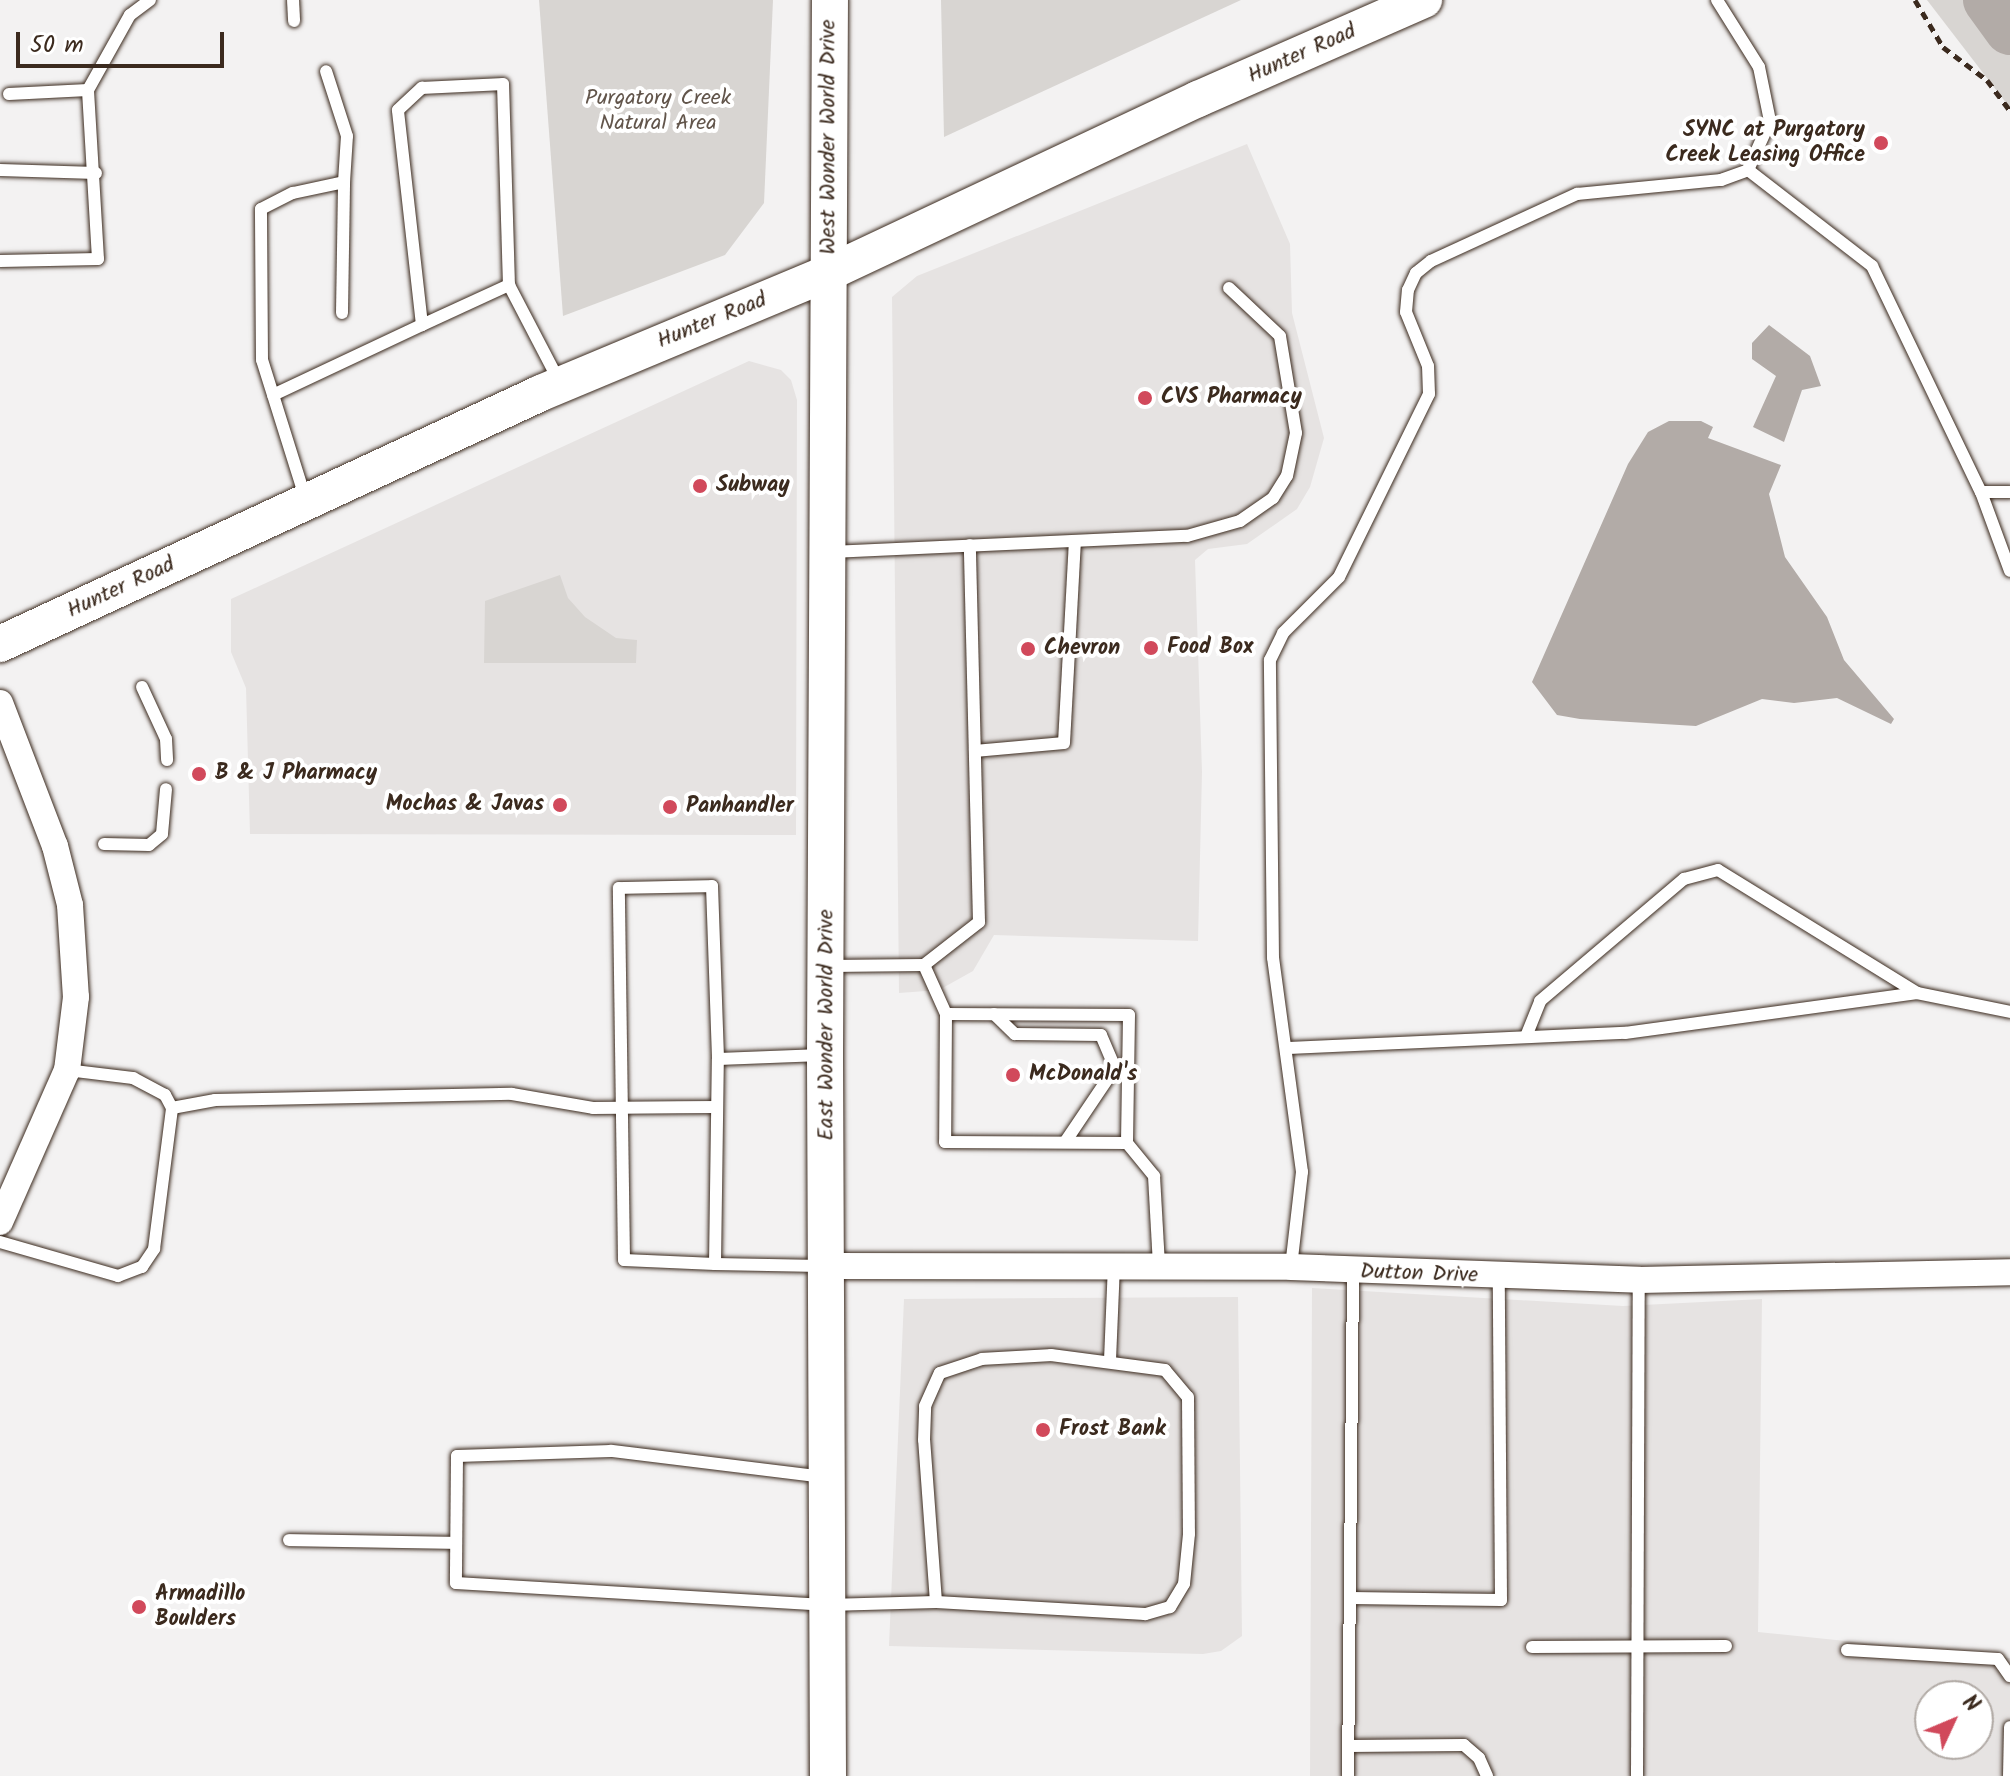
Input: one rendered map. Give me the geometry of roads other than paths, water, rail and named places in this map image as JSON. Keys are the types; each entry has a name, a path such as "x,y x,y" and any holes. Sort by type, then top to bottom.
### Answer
{"main road":[{"name":"West Wonder World Drive","path":"828,273 830,0"},
{"name":"Hunter Road","path":"0,644 561,384 828,273 1198,99 1424,0"},
{"name":"East Wonder World Drive","path":"828,273 828,966 825,1055 828,1776"}],"street":[{"path":"0,703 55,846 70,905 76,997 67,1070 0,1222"},
{"name":"Dutton Drive","path":"828,1266 1291,1267 1353,1272 1639,1280 2010,1272"}],"lane":[{"path":"130,0 130,15"},
{"path":"0,261 98,259 96,173 88,90 130,15 150,0"},
{"path":"293,0 294,21"},
{"path":"1291,1267 1302,1172 1289,1048 1273,958 1270,660 1283,633 1339,577 1429,394 1428,366 1406,312 1408,290 1431,261 1577,194 1721,180 1748,170 1770,121 1759,67 1717,0"},
{"path":"326,71 347,136 342,313"},
{"path":"422,325 398,110 422,88 503,84 509,285 561,384"},
{"path":"9,94 88,90"},
{"path":"0,170 96,173"},
{"path":"1748,170 1872,266 1981,492 2010,571"},
{"path":"306,500 262,360 261,209 293,193 344,182"},
{"path":"273,395 509,285"},
{"path":"828,552 1187,536 1240,521 1273,498 1287,476 1296,433 1280,336 1229,288"},
{"path":"1981,492 2010,492"},
{"path":"975,751 1064,743 1075,542"},
{"path":"828,966 924,965 979,922 970,545"},
{"path":"142,687 166,739 167,760"},
{"path":"104,844 149,845 162,834 166,789"},
{"path":"1527,1034 1540,1001 1684,879 1718,870 1917,993"},
{"path":"715,1264 718,1059 712,886 619,888 624,1260 715,1264 828,1266"},
{"path":"924,965 946,1014 945,1142 1127,1143"},
{"path":"1289,1048 1527,1034 1625,1033 1917,993 2010,1012"},
{"path":"946,1014 1129,1015 1127,1143 1154,1176 1159,1266"},
{"path":"994,1014 1015,1034 1101,1035 1115,1068 1065,1142"},
{"path":"718,1059 825,1055"},
{"path":"0,1242 118,1276 142,1267 154,1249 172,1108 165,1095 133,1078 67,1070"},
{"path":"172,1108 215,1100 512,1094 622,1108 717,1107"},
{"path":"1110,1360 1114,1266"},
{"path":"1348,1776 1353,1272"},
{"path":"1351,1598 1501,1600 1499,1276"},
{"path":"1637,1776 1639,1280"},
{"path":"828,1478 611,1451 457,1456 456,1583 828,1605 936,1602 1145,1614 1170,1607 1184,1584 1189,1534 1188,1397 1165,1370 1110,1360 1051,1355 982,1359 940,1373 925,1406 924,1440 936,1602"},
{"path":"289,1540 456,1543"},
{"path":"1532,1647 1638,1649 1726,1646"},
{"path":"1847,1650 1998,1659 2010,1676"},
{"path":"2009,1776 2010,1727"},
{"path":"1348,1746 1464,1745 1479,1758 1487,1776"}],"waterway":[{"path":"1988,0 2010,30"}],"place":[{"name":"SYNC at Purgatory Creek Leasing Office","path":"1881,143"},
{"name":"CVS Pharmacy","path":"1145,398"},
{"name":"Subway","path":"700,486"},
{"name":"Food Box","path":"1151,648"},
{"name":"Chevron","path":"1028,649"},
{"name":"B & J Pharmacy","path":"199,774"},
{"name":"Mochas & Javas","path":"560,805"},
{"name":"Panhandler","path":"670,807"},
{"name":"McDonald's","path":"1013,1075"},
{"name":"Frost Bank","path":"1043,1430"},
{"name":"Armadillo Boulders","path":"139,1607"}],"park label":[{"name":"Purgatory Creek Natural Area","path":"658,110"}]}
